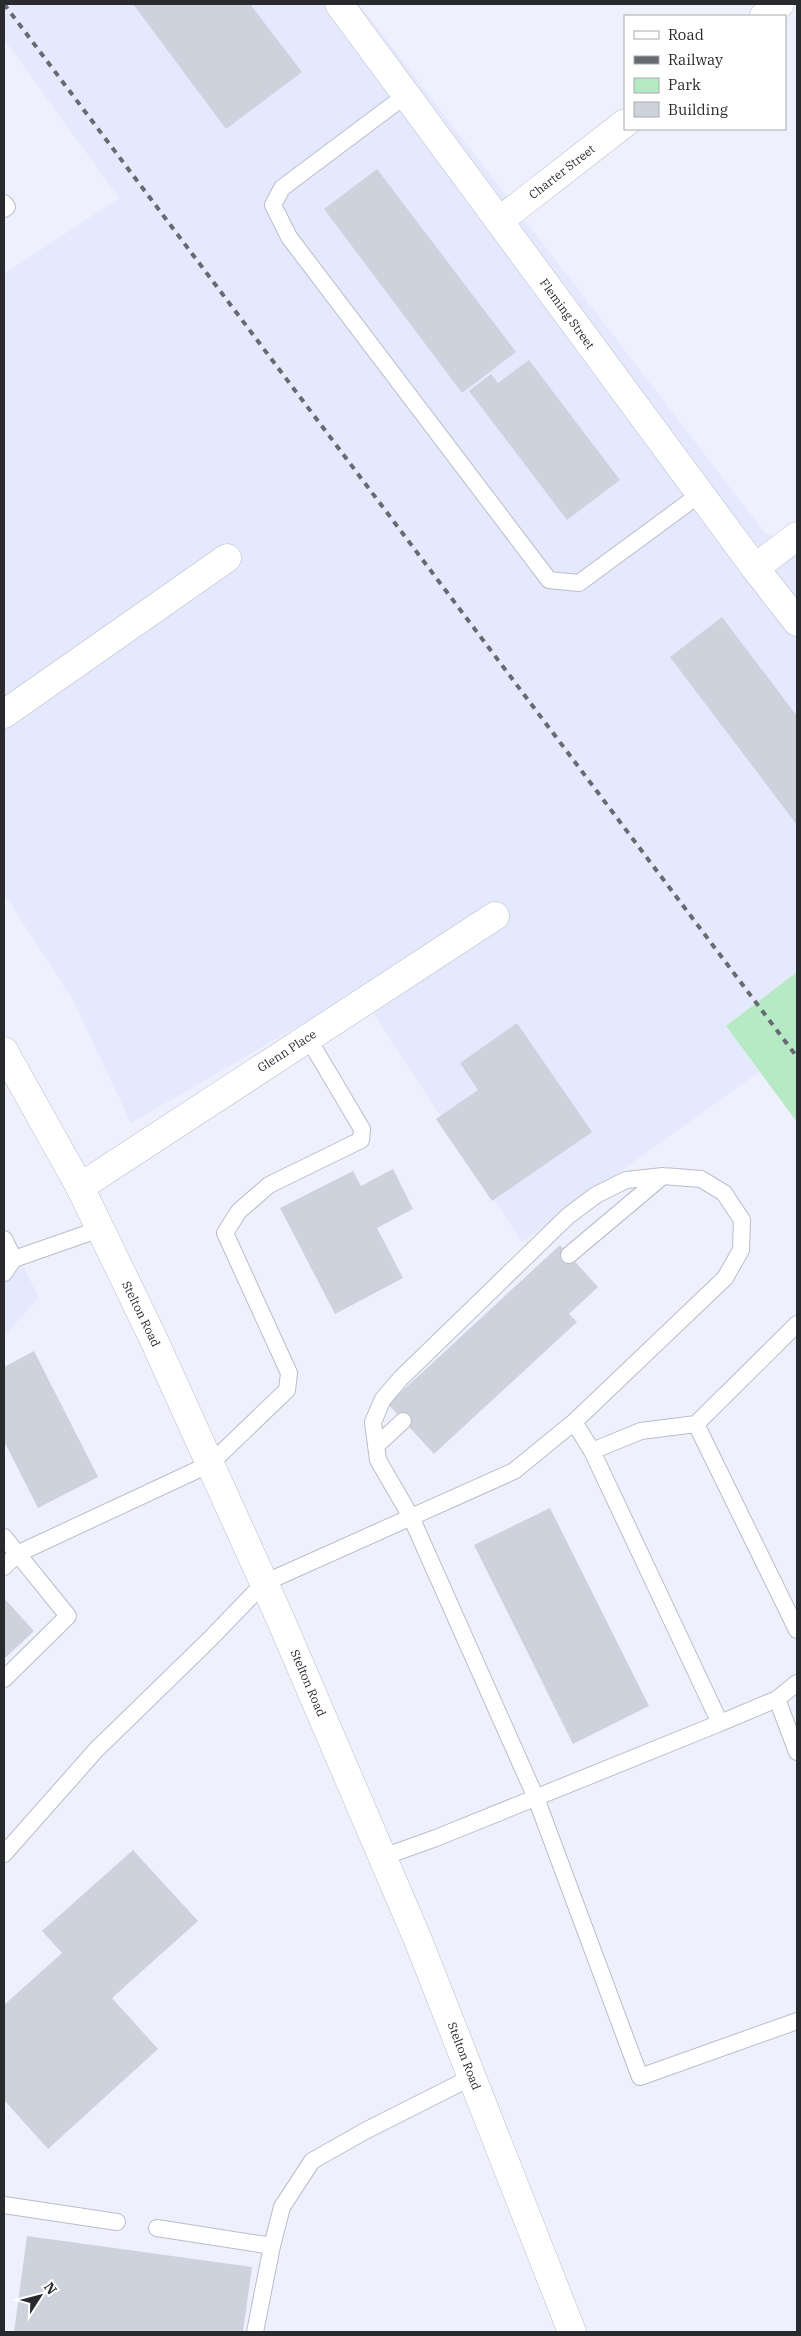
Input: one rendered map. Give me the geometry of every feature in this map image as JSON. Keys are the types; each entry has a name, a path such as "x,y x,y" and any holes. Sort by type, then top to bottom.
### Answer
{"street":[{"name":"Fleming Street","path":"339,4 700,494 797,622"},
{"path":"765,15 780,4"},
{"name":"Charter Street","path":"499,220 624,125"},
{"path":"755,568 797,536"},
{"path":"4,714 227,558"},
{"name":"Glenn Place","path":"80,1187 495,916"},
{"name":"Stelton Road","path":"4,1052 80,1187 153,1338 264,1583 383,1857 572,2332"}],"lane":[{"path":"406,95 282,188 273,205 289,237 549,580 579,583 700,494"},
{"path":"4,203 6,207 4,209"},
{"path":"4,1567 17,1554 210,1464 287,1390 289,1373 225,1233 238,1211 269,1185 361,1140 362,1129 308,1038"},
{"path":"569,1255 663,1176"},
{"path":"4,1854 96,1750 210,1639 264,1583 411,1517 514,1471 574,1422 725,1278 741,1250 742,1220 724,1193 701,1179 663,1176 626,1180 596,1195 568,1216 401,1378 383,1399 373,1422 378,1460 411,1517 536,1798 640,2077 797,2021"},
{"path":"4,1273 14,1259 100,1229"},
{"path":"4,1239 14,1259"},
{"path":"592,1451 641,1431 696,1424 797,1324"},
{"path":"376,1446 403,1421"},
{"path":"574,1422 592,1451 720,1723"},
{"path":"696,1424 797,1630"},
{"path":"4,1537 68,1616 4,1680"},
{"path":"383,1857 436,1838 720,1723 777,1699 797,1683"},
{"path":"777,1699 797,1752"},
{"path":"255,2332 272,2246 282,2207 312,2161 364,2131 472,2077"},
{"path":"4,2205 117,2222"},
{"path":"157,2228 272,2246"}],"shaded area":[{"path":"4,4 359,4 765,533 797,546 797,972 726,1026 759,1072 522,1242 359,991 131,1123 72,998 4,894 4,274 119,198 4,39"},
{"path":"4,1228 39,1298 4,1336"}],"green space":[{"path":"797,972 797,1122 726,1026"}],"building":[{"path":"133,4 250,4 302,72 226,129"},
{"path":"377,169 516,352 462,393 324,209"},
{"path":"529,360 620,480 567,520 469,391 491,374 498,383"},
{"path":"722,617 797,716 797,825 670,657"},
{"path":"517,1023 592,1132 492,1201 436,1119 478,1090 460,1063"},
{"path":"393,1169 413,1209 377,1228 403,1278 335,1314 280,1208 353,1171 361,1186"},
{"path":"560,1245 598,1287 569,1314 577,1322 434,1454 388,1404"},
{"path":"34,1351 98,1477 38,1508 4,1441 4,1367"},
{"path":"550,1508 649,1706 573,1744 474,1545"},
{"path":"4,1598 34,1631 4,1659"},
{"path":"133,1850 198,1921 112,1998 158,2049 48,2149 4,2100 4,2005 62,1953 42,1931"},
{"path":"27,2236 252,2267 243,2332 14,2332"}],"railway":[{"path":"4,4 797,1057"}]}
